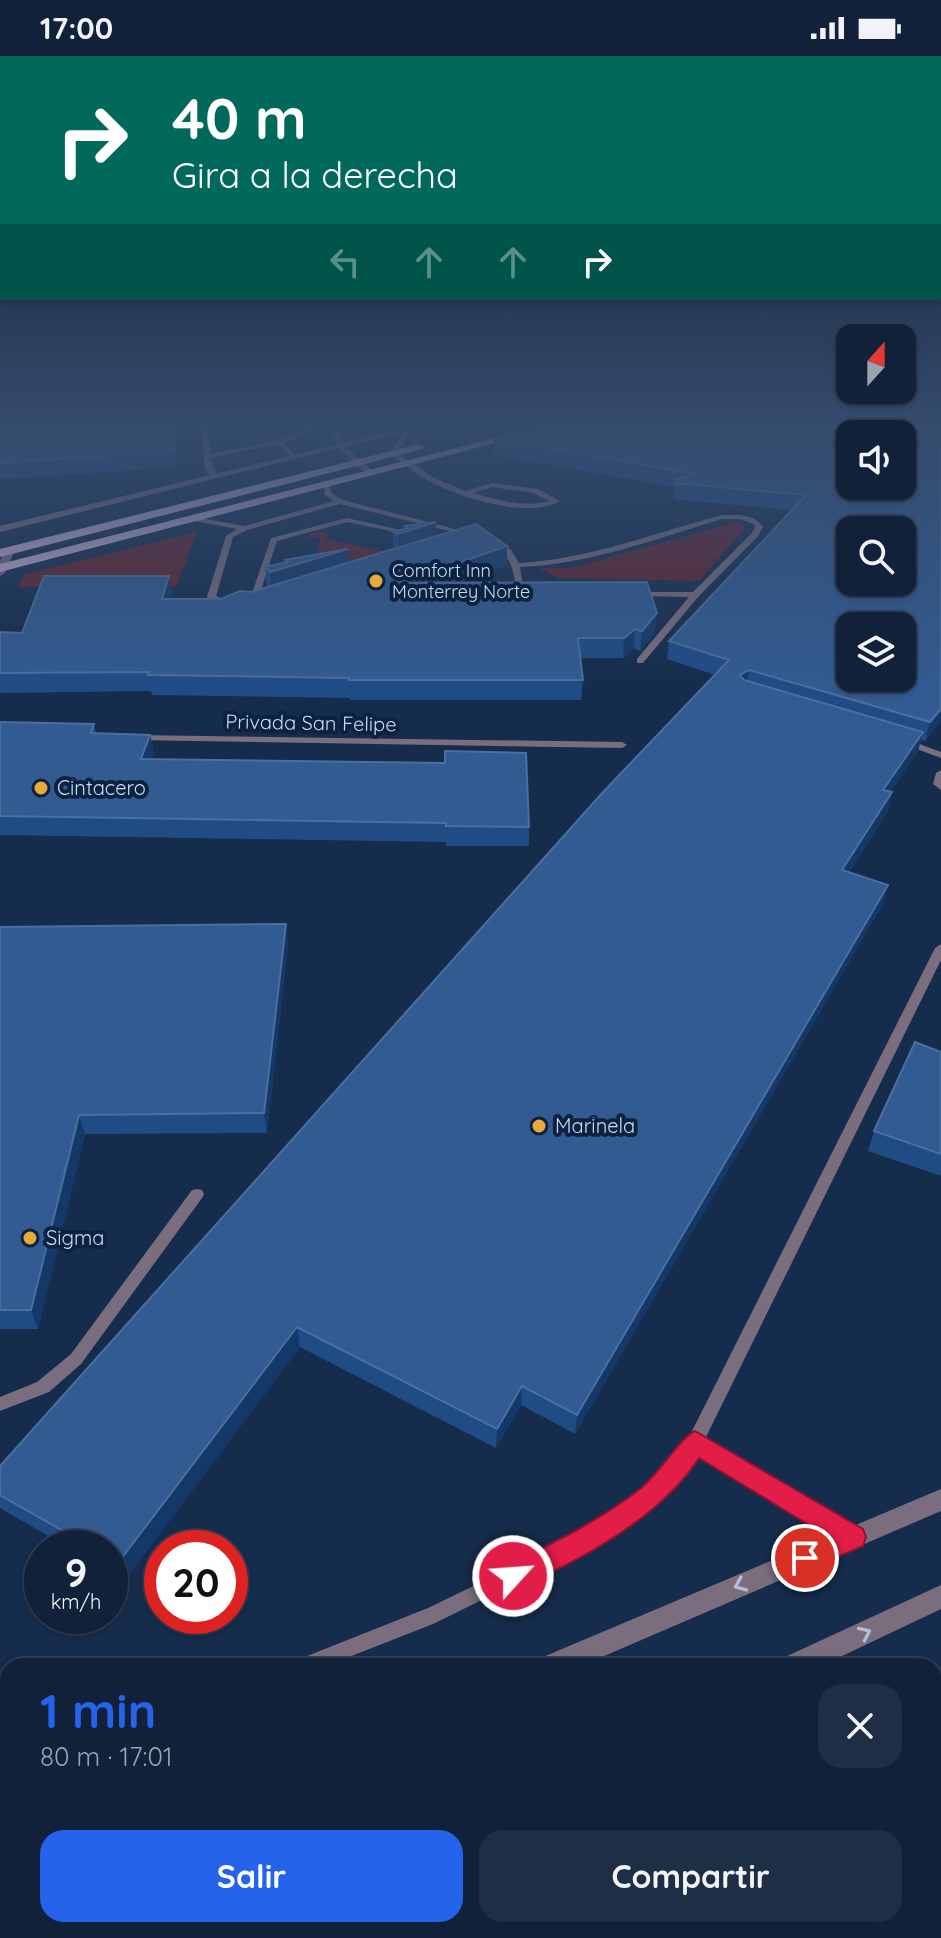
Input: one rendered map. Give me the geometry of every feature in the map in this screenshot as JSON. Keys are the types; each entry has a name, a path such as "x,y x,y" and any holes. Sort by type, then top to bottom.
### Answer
{"main road":[{"path":"5,552 157,513"},
{"path":"1,569 214,513"}],"street":[{"path":"0,529 66,513"},
{"path":"1,569 5,552"},
{"path":"571,1658 941,1500"},
{"path":"811,1658 941,1597"}],"lane":[{"path":"266,600 252,605 222,602 211,597 230,536 244,528 300,513"},
{"path":"385,513 480,536 459,542"},
{"path":"518,565 586,556 722,517 741,517 756,522 759,527 755,534 695,595 640,661"},
{"path":"193,518 244,528"},
{"path":"252,605 274,540 347,520 414,534"},
{"path":"488,538 512,554 518,565 520,593"},
{"path":"507,593 536,593"},
{"path":"632,594 695,595"},
{"path":"892,737 941,755"},
{"name":"Privada San Felipe","path":"122,738 622,745"},
{"path":"941,773 938,784 941,787"},
{"path":"323,1658 433,1615 566,1550 650,1497 680,1466 695,1442 941,948"},
{"path":"0,1404 43,1387 76,1359 197,1194"},
{"path":"695,1442 853,1537"}],"shaded area":[{"path":"736,522 746,527 699,581 559,578 538,568 571,568"},
{"path":"197,532 176,587 17,587 25,574"},
{"path":"315,532 330,532 325,539 387,552 314,570 320,537 306,537"}],"building":[{"name":"Marinela","path":"789,513 941,513 941,709 930,722 749,670 740,675 744,680 923,732 883,790 892,792 842,870 888,885 577,1415 522,1386 497,1429 297,1327 128,1550 128,1530 61,1530 0,1495 0,1466 604,791 729,660 669,641"},
{"path":"436,522 398,534 393,532 408,528 405,526"},
{"path":"476,524 507,546 401,583 647,582 657,613 642,631 635,629 624,638 578,638 583,680 349,680 148,675 149,672 0,673 0,632 22,633 44,576 169,576 162,599 221,599"},
{"path":"348,549 270,572 265,567 287,562 285,560"},
{"path":"0,722 94,724 91,733 150,735 141,759 445,763 445,751 526,753 529,827 0,816"},
{"path":"286,924 264,1113 79,1115 31,1310 0,1310 0,927"},
{"path":"915,1042 941,1052 941,1154 874,1131"}],"place":[{"name":"Comfort Inn Monterrey Norte","path":"376,581"},
{"name":"Cintacero","path":"41,788"},
{"name":"Marinela","path":"539,1126"},
{"name":"Sigma","path":"30,1238"}],"route":[{"path":"513,1576 566,1550 650,1497 680,1466 695,1442 853,1537 805,1558"}]}
